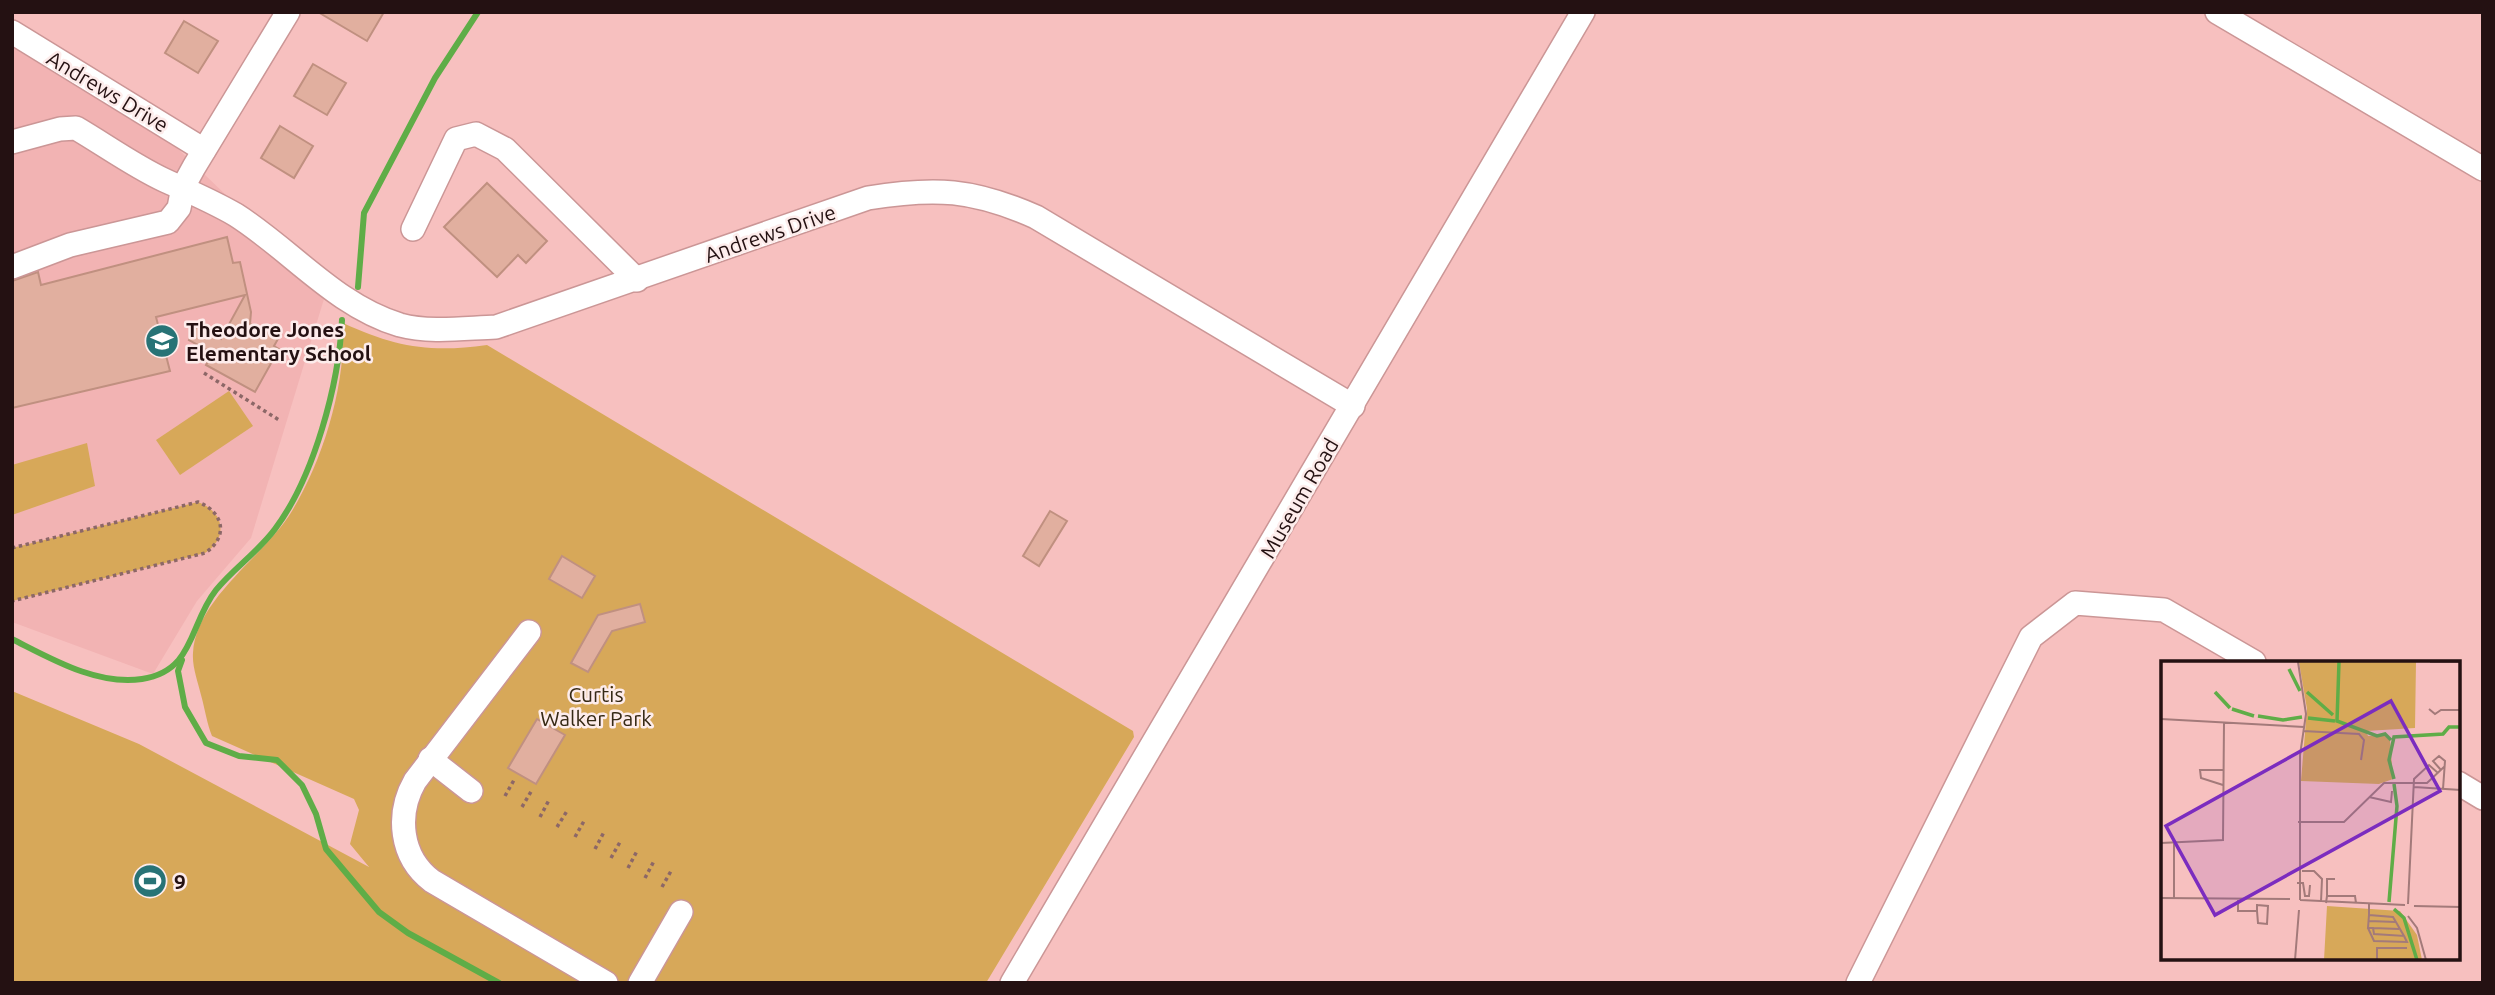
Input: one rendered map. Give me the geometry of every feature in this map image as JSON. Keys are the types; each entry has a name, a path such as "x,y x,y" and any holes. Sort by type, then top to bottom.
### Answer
{"street":[{"path":"12,267 70,245 168,222 179,208 183,187 204,150 288,12"},
{"name":"Museum Road","path":"1012,983 1583,12"},
{"path":"2228,15 2483,169"},
{"name":"Andrews Drive","path":"12,32 204,150"},
{"name":"Andrews Drive","path":"12,142 60,129 76,128 164,180 183,187 239,217 338,293 367,311 401,325 442,329 496,327 868,198 913,191 961,192 1009,205 1036,217 1353,406"},
{"path":"413,229 456,139 476,134 505,149 637,280"},
{"path":"1858,983 2031,637 2075,603 2164,610 2250,661"},
{"path":"529,632 410,790 402,819 408,848 421,871 432,881 607,983"},
{"path":"430,760 471,791"},
{"path":"2460,784 2483,797"},
{"path":"640,983 681,912"}],"path":[{"path":"204,373 279,420"},
{"path":"12,548 198,502 209,506 218,515 222,526 215,547 205,553 12,601"},
{"path":"505,796 514,780"},
{"path":"522,807 532,790"},
{"path":"540,817 549,800"},
{"path":"557,827 566,811"},
{"path":"575,837 584,821"},
{"path":"594,849 604,832"},
{"path":"611,858 621,842"},
{"path":"628,868 637,851"},
{"path":"645,878 654,861"},
{"path":"662,887 671,872"}],"shaded area":[{"name":"Theodore Jones Elementary School","path":"12,47 177,148 229,198 331,276 251,538 197,601 153,674 12,622"}],"green space":[{"name":"Curtis Walker Park","path":"343,323 379,338 413,346 448,348 487,345 1133,731 1134,737 986,983 12,983 12,691 139,744 369,867 350,844 359,810 354,799 212,736 193,658 197,633 206,614 233,578 280,528 304,490 314,468 337,395"},
{"path":"229,391 253,426 180,475 156,440"},
{"path":"87,443 95,486 12,515 12,465"},
{"path":"198,502 213,512 220,525 218,540 205,553 12,601 12,548"}],"building":[{"path":"318,12 384,12 367,41"},
{"path":"184,21 218,41 198,73 165,53"},
{"path":"313,64 346,83 327,115 294,96"},
{"path":"280,126 313,146 294,178 261,158"},
{"path":"487,183 547,241 526,263 518,255 497,277 444,227"},
{"path":"227,237 233,263 240,262 251,312 250,324 278,339 274,346 279,349 255,392 206,365 212,353 189,340 197,326 221,339 245,295 156,317 170,371 12,408 12,281 38,272 41,285"},
{"path":"1050,511 1067,521 1039,566 1023,556"},
{"path":"562,556 595,576 582,598 549,579"},
{"path":"640,604 645,622 612,631 588,672 571,663 598,615"},
{"path":"537,719 565,735 536,784 508,768"}],"waterway":[{"path":"358,287 364,213 435,78 478,12"},
{"path":"12,639 74,669 108,678 142,679 159,674 172,666 189,644 207,603 216,590 275,529 302,483 330,401 342,320"},
{"path":"182,660 178,671 185,707 206,743 239,756 277,760 302,785 316,814 326,849 379,912 408,933 499,983"}],"place":[{"name":"Theodore Jones Elementary School","path":"162,341"},
{"name":"9","path":"150,881"}]}
